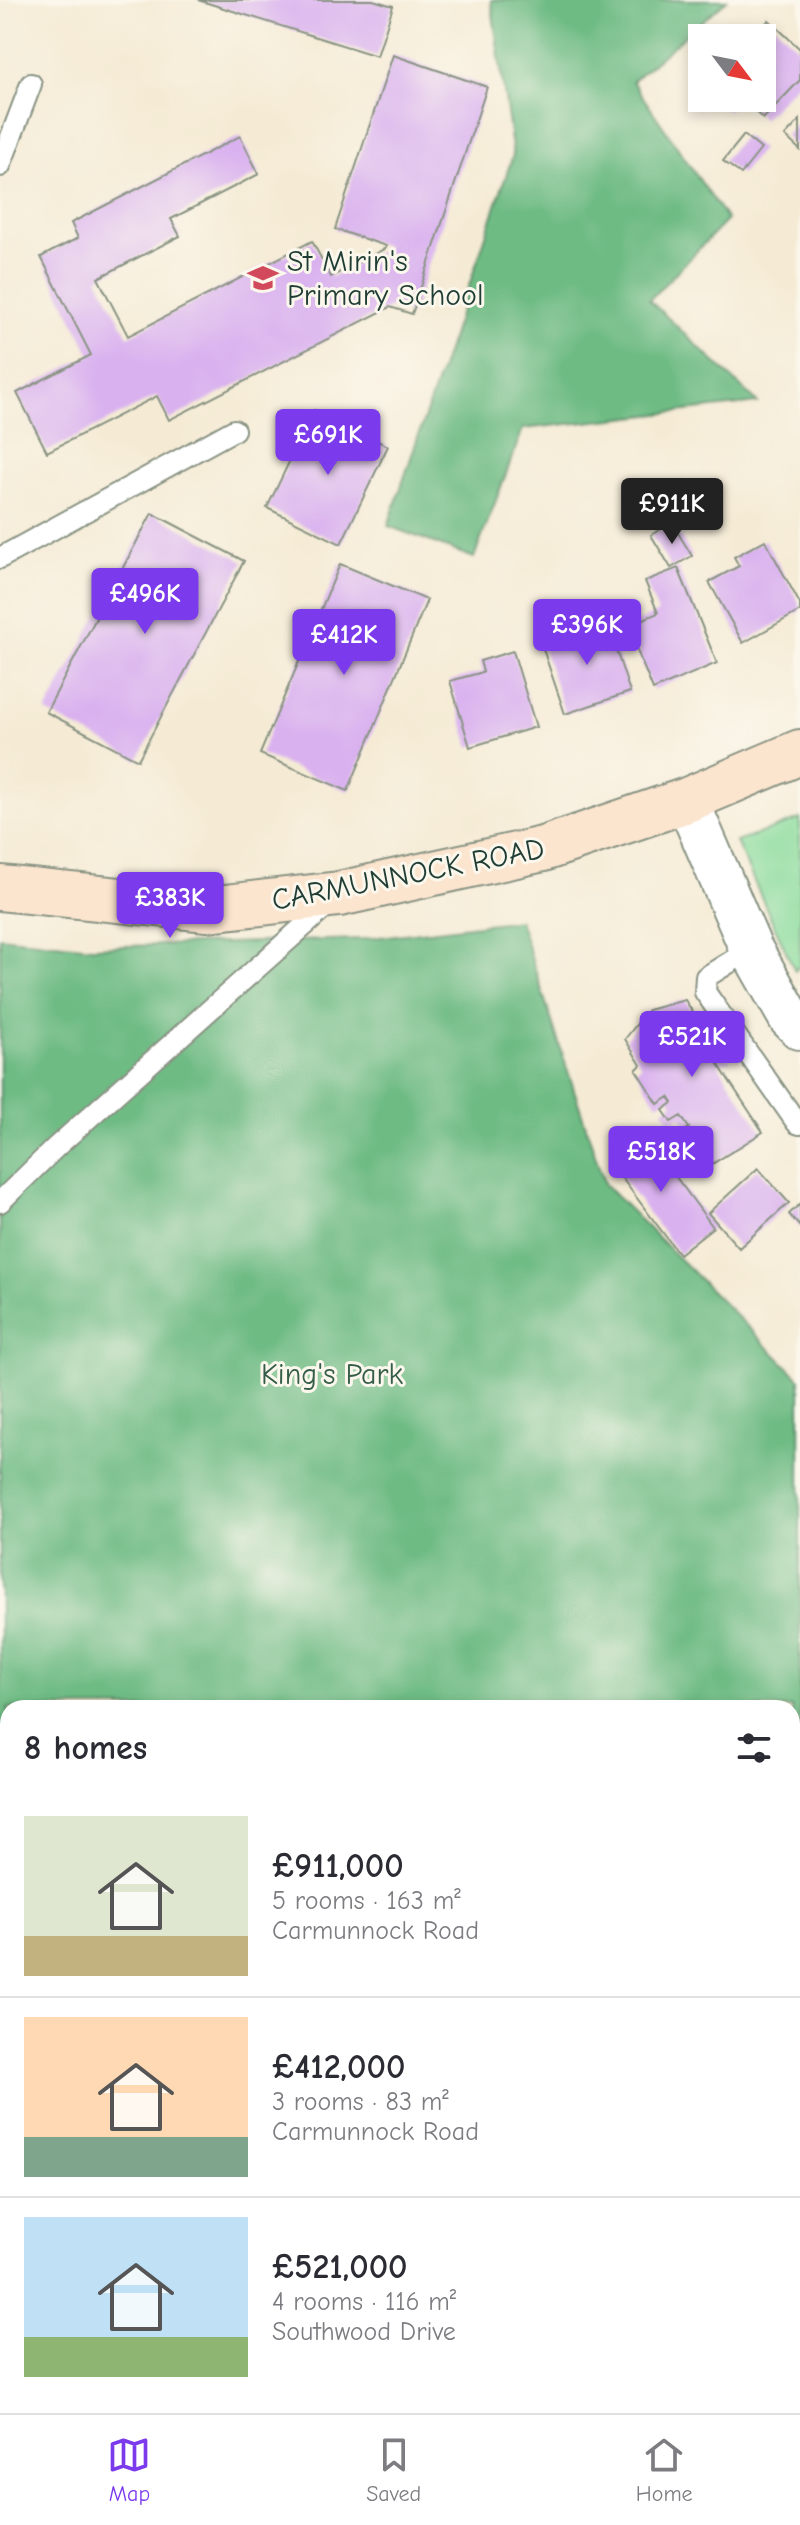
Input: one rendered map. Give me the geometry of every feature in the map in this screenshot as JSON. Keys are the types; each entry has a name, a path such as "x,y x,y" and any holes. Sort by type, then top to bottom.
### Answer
{"main road":[{"name":"CARMUNNOCK ROAD","path":"0,888 208,909 339,894 543,849 687,800 800,752"}],"street":[{"path":"687,800 751,949 790,1018 800,1028"}],"lane":[{"path":"0,166 31,84"},
{"path":"0,558 234,430"},
{"path":"0,1202 56,1147 339,894"},
{"path":"751,949 706,977 705,992 800,1124"}],"green space":[{"path":"491,0 727,0 699,24 688,24 688,33 632,81 727,220 649,300 758,403 523,429 474,558 388,526 513,155"},
{"path":"800,819 800,965 795,971 736,842"},
{"name":"King's Park","path":"519,920 605,1185 800,1379 800,1700 0,1700 0,937 92,947 363,939"}],"building":[{"path":"198,0 373,0 393,6 377,56"},
{"path":"776,27 800,49 800,80 776,105"},
{"path":"393,55 487,87 412,314 390,307 169,420 157,396 47,452 17,393 91,355 41,257 78,238 71,223 240,136 259,174 171,219 180,236 98,278 128,336 312,241 331,277 386,248 335,229"},
{"path":"756,112 770,112 763,119"},
{"path":"800,120 800,150 785,136"},
{"path":"744,135 761,149 741,174 723,161"},
{"path":"314,410 388,446 341,544 267,508"},
{"path":"152,513 244,561 138,760 46,712"},
{"path":"672,523 692,556 671,568 651,535"},
{"path":"765,540 800,604 800,611 743,643 709,582 739,566 734,557"},
{"path":"340,564 427,600 348,791 260,754"},
{"path":"678,568 717,663 653,690 627,626 658,613 645,581"},
{"path":"605,617 630,692 565,714 543,649 575,638 572,628"},
{"path":"513,651 536,727 470,747 450,681 483,672 480,661"},
{"path":"685,1000 700,1023 703,1019 731,1061 718,1064 763,1132 712,1164 698,1142 691,1146 682,1132 689,1128 681,1116 671,1122 663,1110 673,1103 669,1097 658,1104 636,1070 641,1065 625,1039 648,1010"},
{"path":"644,1134 713,1227 679,1254 609,1161"},
{"path":"758,1168 789,1203 739,1248 708,1213"},
{"path":"800,1204 800,1227 789,1214"}],"place":[{"name":"St Mirin's Primary School","path":"263,278"}]}
